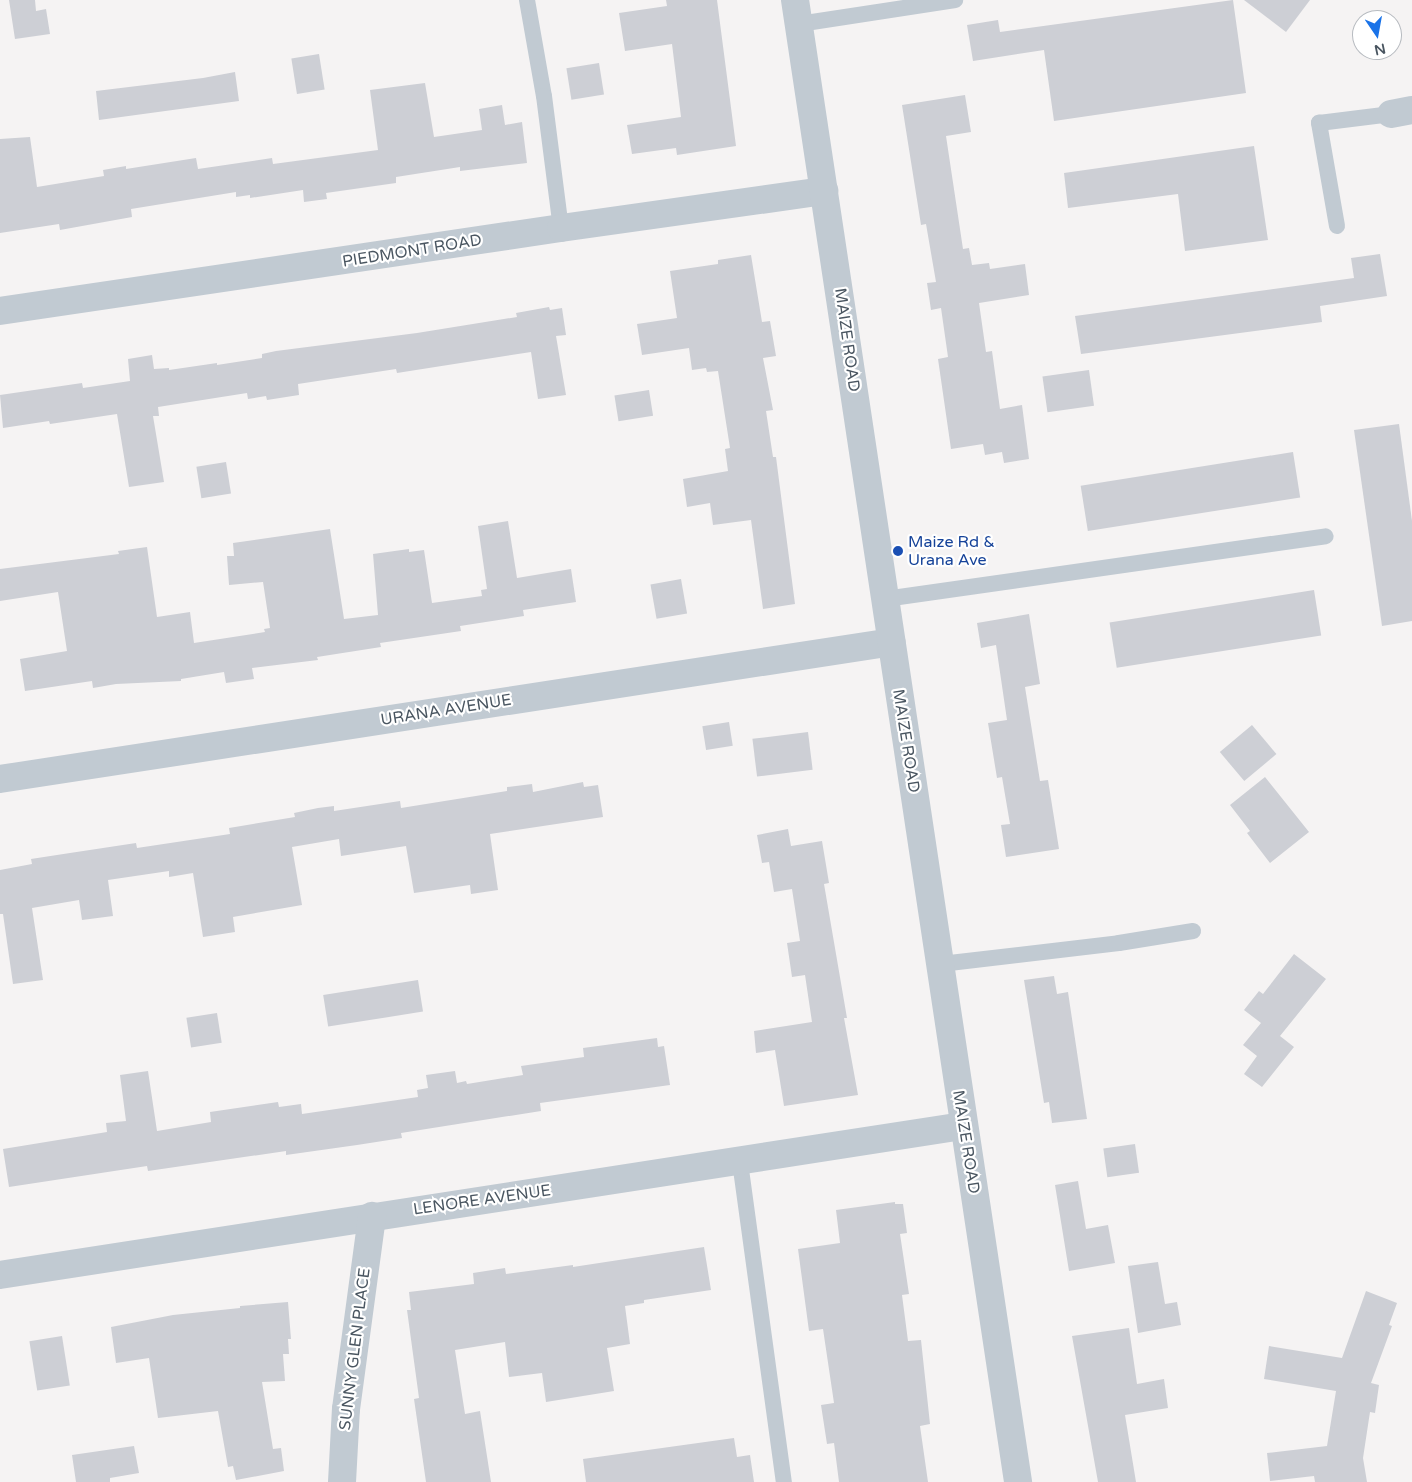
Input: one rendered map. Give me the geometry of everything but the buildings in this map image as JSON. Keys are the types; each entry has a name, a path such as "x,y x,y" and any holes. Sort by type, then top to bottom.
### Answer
{"street":[{"name":"MAIZE ROAD","path":"797,12 1018,1482"},
{"name":"PIEDMONT ROAD","path":"0,312 561,228 824,191"},
{"name":"URANA AVENUE","path":"0,779 892,642"},
{"name":"LENORE AVENUE","path":"0,1275 963,1126"},
{"name":"SUNNY GLEN PLACE","path":"342,1482 346,1409 372,1216"}],"lane":[{"path":"527,0 544,96 561,228"},
{"path":"797,12 955,0"},
{"path":"1337,226 1319,123 1401,112"},
{"path":"885,599 1326,536"},
{"path":"941,964 1119,943 1193,931"},
{"path":"740,1162 784,1482"}],"place":[{"name":"Maize Rd & Urana Ave","path":"898,551"}]}
